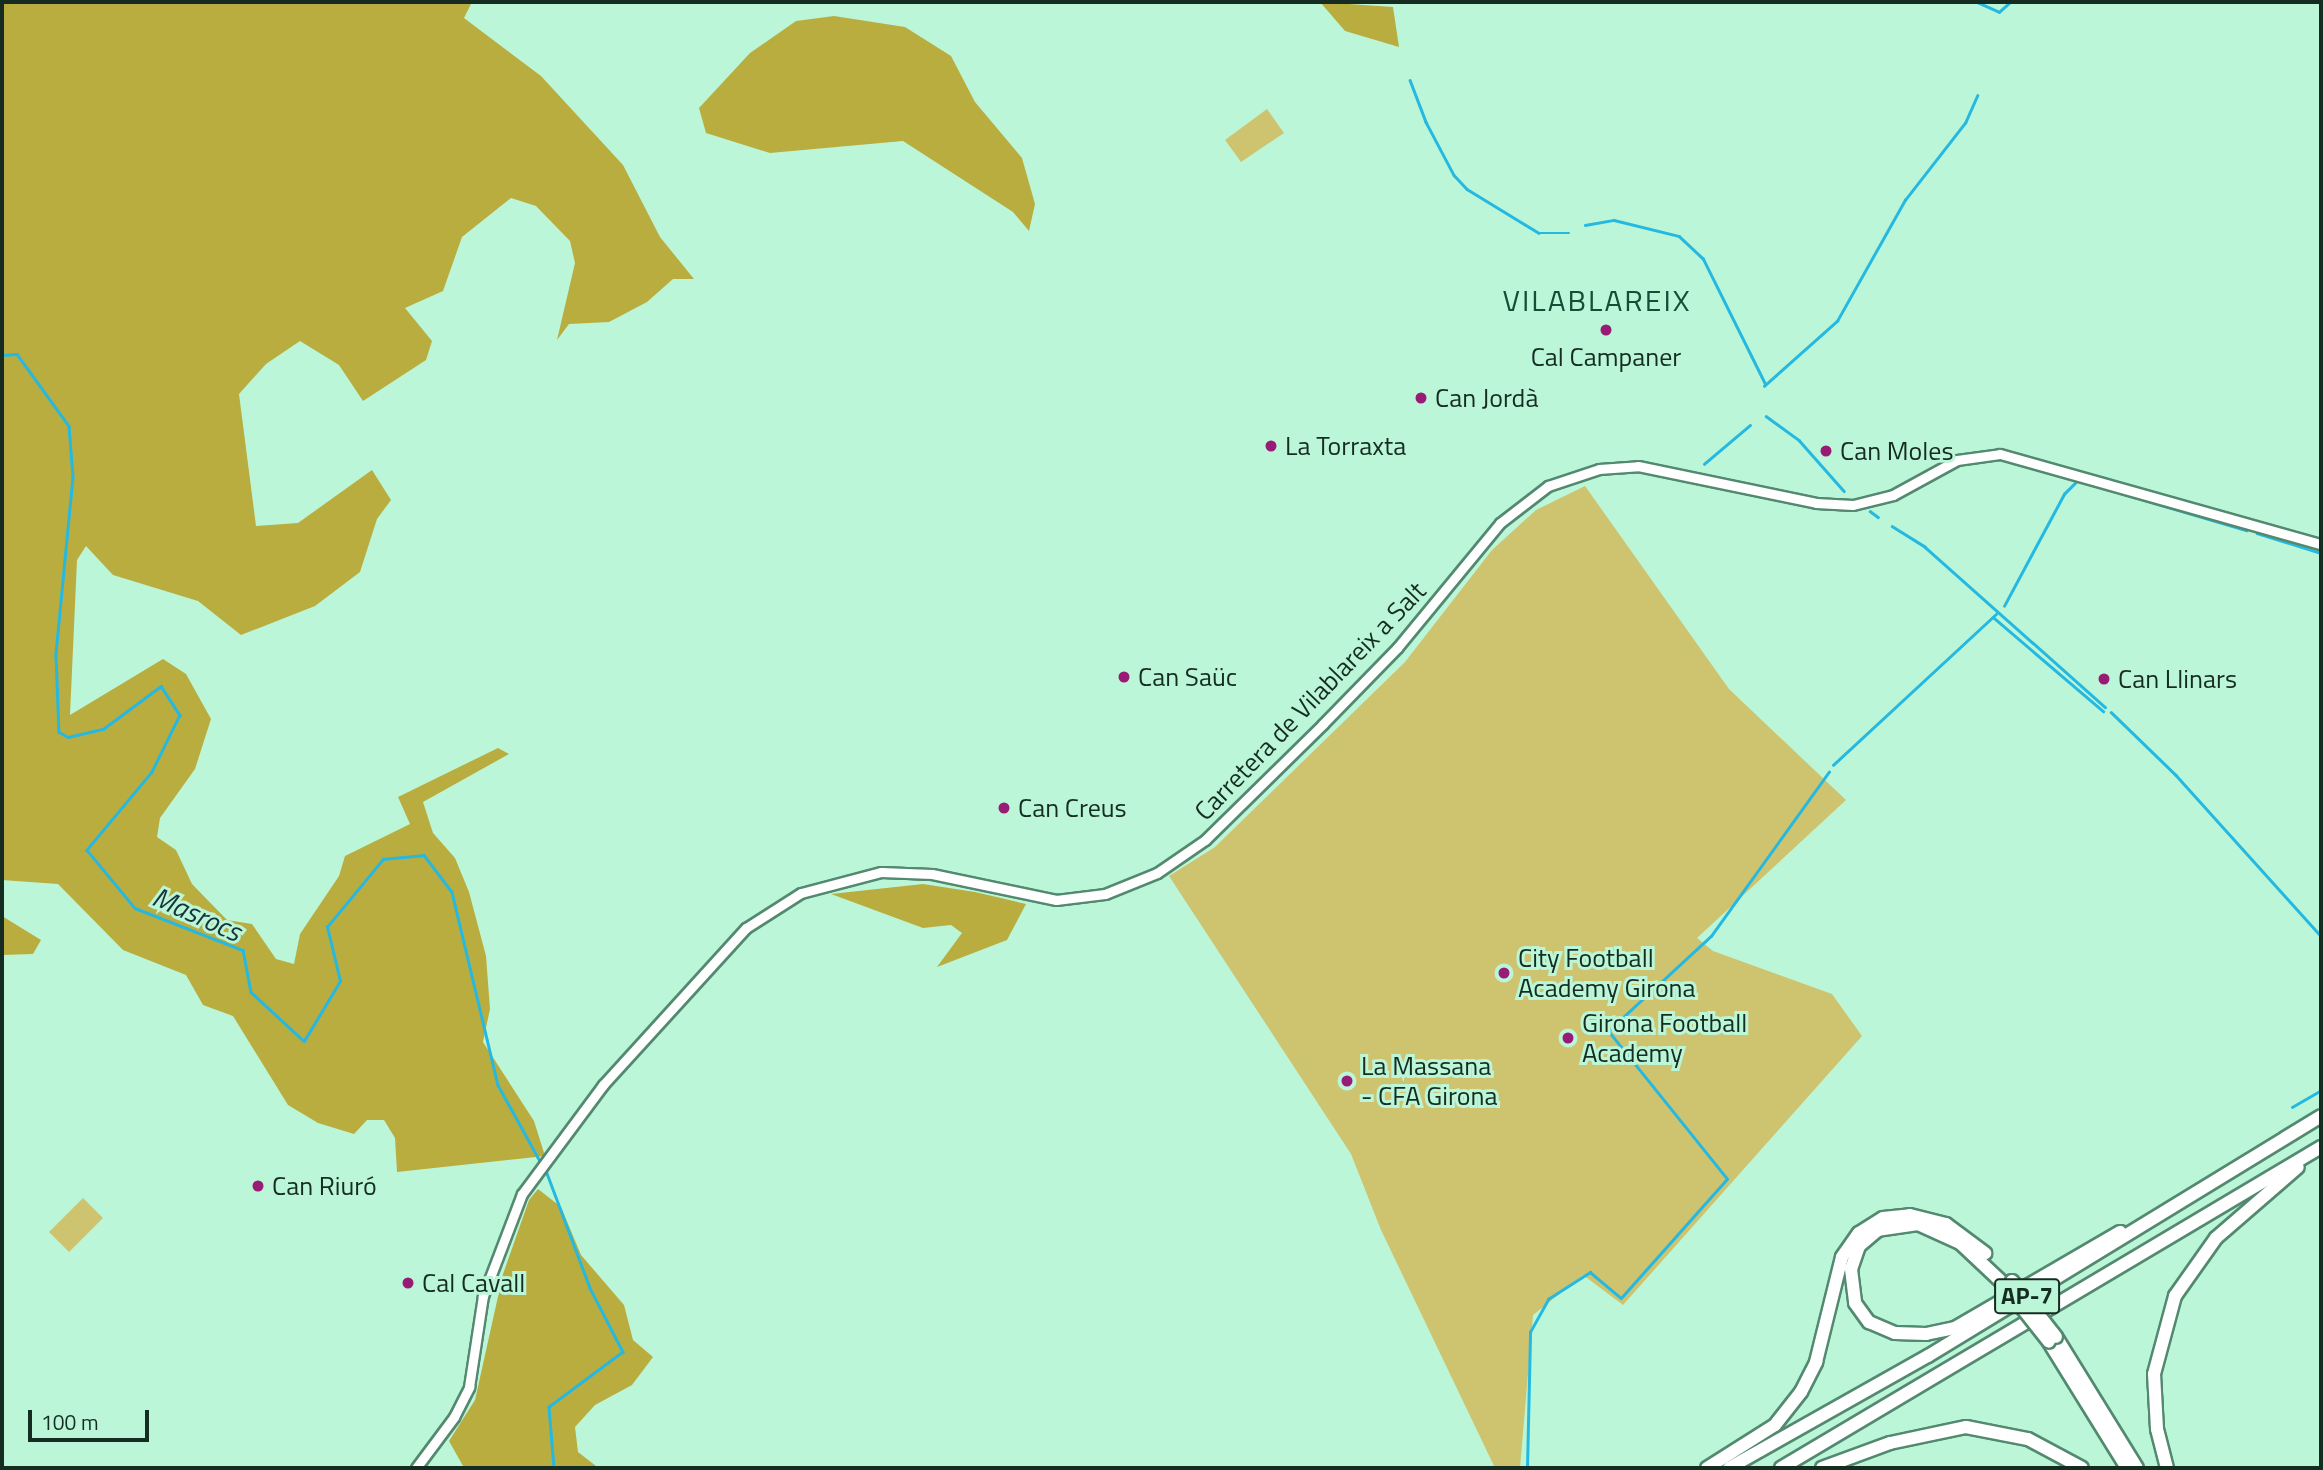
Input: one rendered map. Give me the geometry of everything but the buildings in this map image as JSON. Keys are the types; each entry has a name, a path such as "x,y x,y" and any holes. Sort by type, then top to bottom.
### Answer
{"highway":[{"name":"AP-7","path":"1729,1468 2160,1215 2321,1116"},
{"name":"AP-7","path":"1781,1468 2321,1148"},
{"path":"2167,1468 2157,1429 2154,1374 2175,1296 2216,1238 2321,1148"},
{"path":"1707,1468 1753,1441 1793,1404 1816,1362 1842,1257 1870,1225 1896,1215 1934,1219 1964,1234 2009,1284 2052,1340 2137,1468"},
{"path":"2009,1284 1960,1242 1918,1224 1878,1230 1859,1246 1851,1269 1855,1303 1869,1322 1895,1333 1926,1334 1955,1328 2095,1243 2160,1215"},
{"path":"2052,1340 2127,1468"},
{"path":"1822,1468 1890,1443 1966,1427 2028,1438 2082,1468"}],"street":[{"name":"Carretera de Vilablareix a Salt","path":"416,1468 462,1403 473,1374 488,1277 522,1194 542,1163 603,1085 722,951 759,918 801,893 846,878 898,872 1071,899 1122,888 1181,858 1215,830 1397,648 1500,523 1548,486 1599,469 1654,468 1816,503 1853,505 1893,495 1957,460 2000,454 2321,544"}],"shaded area":[{"path":"2,2 472,2 464,18 541,76 623,165 660,237 694,279 673,279 647,302 609,322 569,324 557,340 575,263 570,241 536,206 511,198 462,237 443,291 405,308 432,341 426,360 363,401 339,365 300,341 266,364 239,394 256,526 298,523 372,470 391,500 377,519 360,572 315,606 241,635 198,601 113,575 86,546 77,560 70,715 163,659 186,674 211,719 195,769 160,818 157,837 176,850 192,884 227,920 252,924 276,959 294,964 300,934 339,876 345,856 410,824 398,797 498,748 509,754 423,802 433,833 455,858 469,892 486,956 490,1009 483,1042 534,1121 545,1156 397,1172 395,1138 384,1120 367,1120 354,1134 318,1123 288,1105 233,1016 203,1005 186,975 123,950 58,884 2,880"},
{"path":"1320,2 1393,7 1399,47 1345,31"},
{"path":"834,16 905,27 951,56 975,102 1022,158 1035,204 1029,231 1013,212 903,141 770,153 706,133 699,108 750,53 796,21"},
{"path":"1267,109 1284,133 1241,162 1225,140"},
{"name":"City Football Academy Girona","path":"1585,486 1729,689 1846,800 1697,938 1713,951 1832,994 1862,1036 1623,1305 1583,1275 1533,1315 1520,1468 1495,1468 1381,1230 1351,1154 1169,876 1215,847 1405,662 1492,550 1536,510"},
{"path":"923,884 1026,904 1007,940 937,967 962,933 951,925 923,928 831,894"},
{"path":"2,916 41,940 33,954 2,955"},
{"path":"538,1189 561,1207 581,1255 624,1305 633,1340 653,1357 632,1385 595,1405 575,1427 578,1452 596,1466 693,1468 463,1466 449,1441 475,1400 503,1274 529,1200"},
{"path":"83,1198 103,1218 69,1252 49,1232"}],"waterway":[{"path":"1977,2 1999,12 2010,2"},
{"path":"1410,80 1426,122 1454,175 1467,189 1539,233 1569,233"},
{"path":"1764,386 1837,321 1905,200 1965,123 1977,96"},
{"path":"1585,225 1614,220 1679,236 1703,258 1765,383"},
{"name":"Masrocs","path":"2,355 17,354 69,426 73,477 56,655 59,732 68,737 103,729 161,686 180,715 152,772 87,850 135,908 243,950 251,992 304,1041 340,981 327,927 383,859 424,855 452,892 498,1085 541,1163"},
{"path":"1766,416 1799,440 1844,491"},
{"path":"1704,464 1750,425"},
{"path":"2004,606 2064,494 2078,480"},
{"path":"2114,491 2246,530"},
{"path":"1870,511 1878,517"},
{"path":"1892,526 1925,547 2105,707"},
{"path":"2257,533 2321,553"},
{"path":"1833,765 1996,614"},
{"path":"1993,617 2103,711"},
{"path":"2111,712 2176,775 2321,936"},
{"path":"1527,1468 1530,1332 1548,1299 1590,1272 1621,1298 1727,1179 1608,1031 1711,936 1829,772"},
{"path":"2292,1107 2321,1090"},
{"name":"Masrocs","path":"545,1168 590,1288 623,1352 549,1407 554,1468"}],"place":[{"name":"Cal Campaner","path":"1606,330"},
{"name":"Can Jordà","path":"1421,398"},
{"name":"La Torraxta","path":"1271,446"},
{"name":"Can Moles","path":"1826,451"},
{"name":"Can Saüc","path":"1124,677"},
{"name":"Can Llinars","path":"2104,679"},
{"name":"Can Creus","path":"1004,808"},
{"name":"City Football Academy Girona","path":"1504,973"},
{"name":"Girona Football Academy","path":"1568,1038"},
{"name":"La Massana - CFA Girona","path":"1347,1081"},
{"name":"Can Riuró","path":"258,1186"},
{"name":"Cal Cavall","path":"408,1283"}],"district":[{"name":"VILABLAREIX","path":"1597,300"}]}
